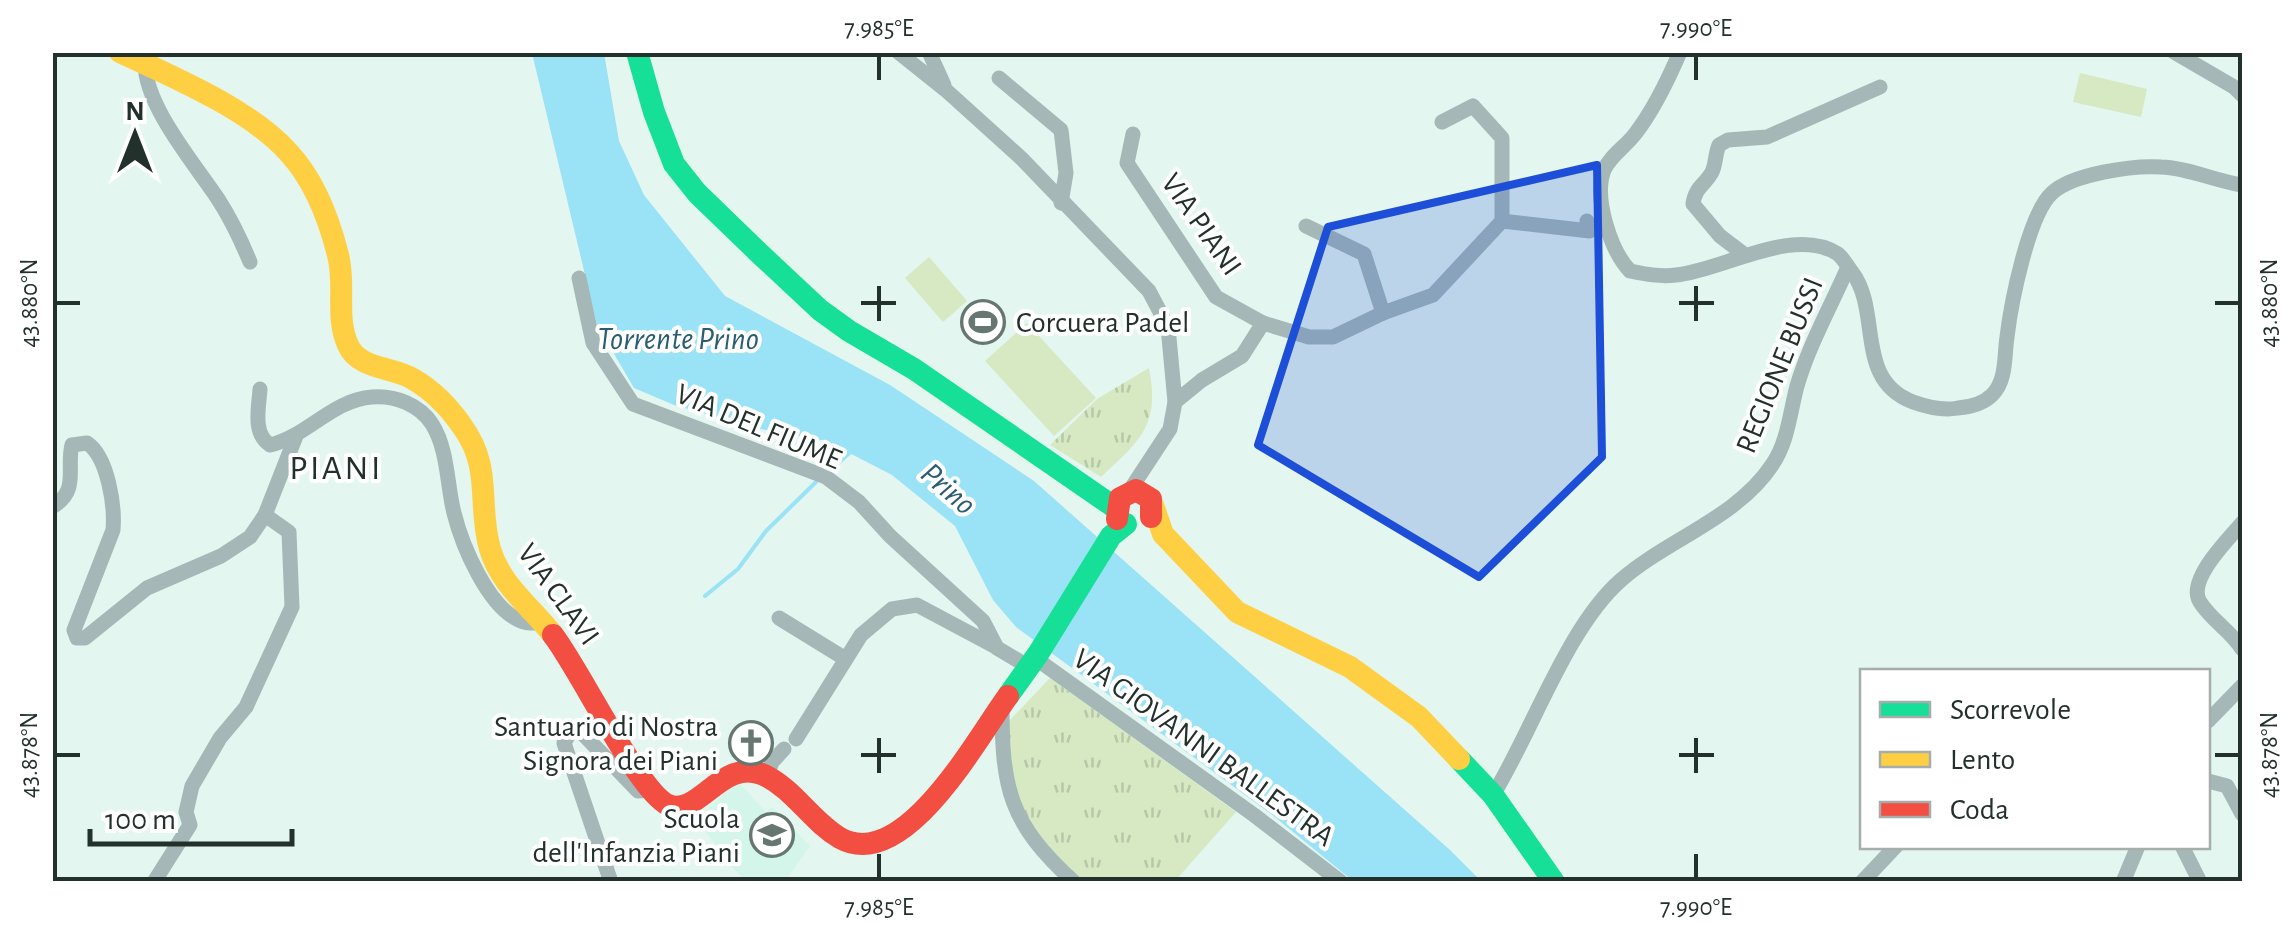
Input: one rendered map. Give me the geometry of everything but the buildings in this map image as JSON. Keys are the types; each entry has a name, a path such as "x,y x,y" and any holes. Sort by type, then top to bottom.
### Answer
{"main road":[{"name":"VIA CLAVI","path":"120,52 247,121 290,154 330,224 344,276 343,321 350,349 358,358 416,380 438,397 467,432 486,472 490,550 508,584 565,650 651,790"},
{"path":"637,52 674,164 698,193 820,310 1162,534 1237,612 1314,647 1387,691 1446,744 1493,794 1554,882"},
{"path":"651,790 670,808 680,810 728,774 767,776 838,838 852,845 878,845 922,814 1034,660 1126,509"}],"street":[{"path":"898,52 1020,158 1149,291 1168,326 1175,402 1170,429 1126,509"},
{"path":"929,52 948,92"},
{"name":"REGIONE BUSSI","path":"1680,52 1636,133 1604,168 1601,188 1616,256 1630,272 1678,275 1745,256 1807,246 1842,256 1868,302 1870,345 1878,372 1908,400 1932,408 1979,404 1992,396 1999,385 2027,247 2041,206 2054,190 2122,168 2161,166 2242,185"},
{"path":"2174,52 2234,86 2242,95"},
{"path":"145,63 150,92 232,222 250,262"},
{"path":"1000,78 1061,130 1066,173 1062,203"},
{"path":"1745,256 1720,236 1693,204 1698,187 1710,177 1719,145 1728,140 1767,136 1880,86"},
{"path":"1442,122 1472,106 1502,138 1502,221 1590,231 1587,220"},
{"name":"VIA PIANI","path":"1132,134 1127,163 1216,297 1262,323 1309,337 1333,338 1382,314 1433,296 1502,221"},
{"path":"1306,226 1364,254 1382,314"},
{"name":"REGIONE BUSSI","path":"1493,794 1516,758 1560,667 1620,580 1726,509 1763,478 1774,462 1798,385 1848,267"},
{"name":"VIA DEL FIUME","path":"579,278 593,342 633,404 826,477 859,502 890,536 983,621 997,648"},
{"path":"1175,402 1242,356 1262,323"},
{"path":"260,389 258,415 263,440 270,444 296,436 333,409 368,397 386,396 417,409 435,431 455,517 495,602 522,622 544,623"},
{"path":"52,508 60,502 73,475 72,445 87,443 99,455 114,517 113,530 76,620 74,630 78,638 85,638 147,588 221,556 250,537 265,515 296,436"},
{"path":"154,882 190,825 187,798 198,774 220,738 246,707 292,607 288,532 265,515"},
{"path":"2242,523 2198,580 2196,596 2242,649"},
{"name":"VIA DEL FIUME","path":"767,776 772,762 790,744 844,658 877,619 892,608 928,610 997,648 1034,660"},
{"path":"778,618 844,658"},
{"name":"VIA GIOVANNI BALLESTRA","path":"1034,660 1254,815 1341,882"},
{"path":"2210,719 2242,686"},
{"path":"1002,704 1002,745 1018,816 1030,839 1074,882"},
{"path":"611,882 564,743 566,736 571,731 581,732 638,791 651,790"},
{"path":"2210,782 2226,786 2242,814"},
{"path":"1862,882 1893,849"},
{"path":"2123,882 2137,849"},
{"path":"2184,849 2200,882"}],"highlighted area":[{"path":"1597,165 1602,457 1479,577 1258,445 1328,227"}],"shaded area":[{"path":"737,781 766,812 772,807 810,846 785,881 746,881 697,820"}],"green space":[{"path":"2080,73 2147,89 2141,117 2073,102"},
{"path":"929,257 967,301 943,322 905,278"},
{"path":"1027,323 1096,398 1054,436 985,361"},
{"path":"1149,368 1152,404 1144,430 1101,477 1050,445 1097,399"},
{"path":"1050,678 1236,812 1175,881 1076,881 1033,836 1014,794 1009,721"}],"water":[{"name":"Torrente Prino","path":"532,53 604,53 619,141 644,195 725,296 890,385 1034,481 1481,881 1353,881 1271,814 1016,627 993,600 955,526 892,475 826,441 760,429 674,405 634,388 597,325"}],"waterway":[{"path":"830,470 853,450"},
{"path":"705,596 738,569 766,531 816,482"}],"traffic: fast":[{"path":"637,52 674,164 697,193 759,253 820,310 849,331 914,369 1117,509"},
{"path":"1008,696 1111,536 1126,524"},
{"path":"1459,759 1493,795 1554,882"}],"traffic: slow":[{"path":"120,52 232,108 273,137 298,164 319,201 334,241 340,266 342,323 348,345 360,359 420,383 462,426 478,457 486,533 495,562 553,635"},
{"path":"1153,505 1163,534 1237,612 1350,667 1419,717 1459,759"}],"traffic: jam":[{"path":"1117,519 1120,498 1136,490 1151,499 1151,517"},
{"path":"553,635 625,754 668,805 690,803 723,780 749,771 775,781 840,838 864,844 889,837 913,820 958,769 1008,696"}],"place":[{"name":"Corcuera Padel","path":"983,322"},
{"name":"Santuario di Nostra Signora dei Piani","path":"751,743"},
{"name":"Scuola dell'Infanzia Piani","path":"772,835"}],"district":[{"name":"PIANI","path":"336,467"}],"water label":[{"name":"Prino","path":"949,488"}]}
